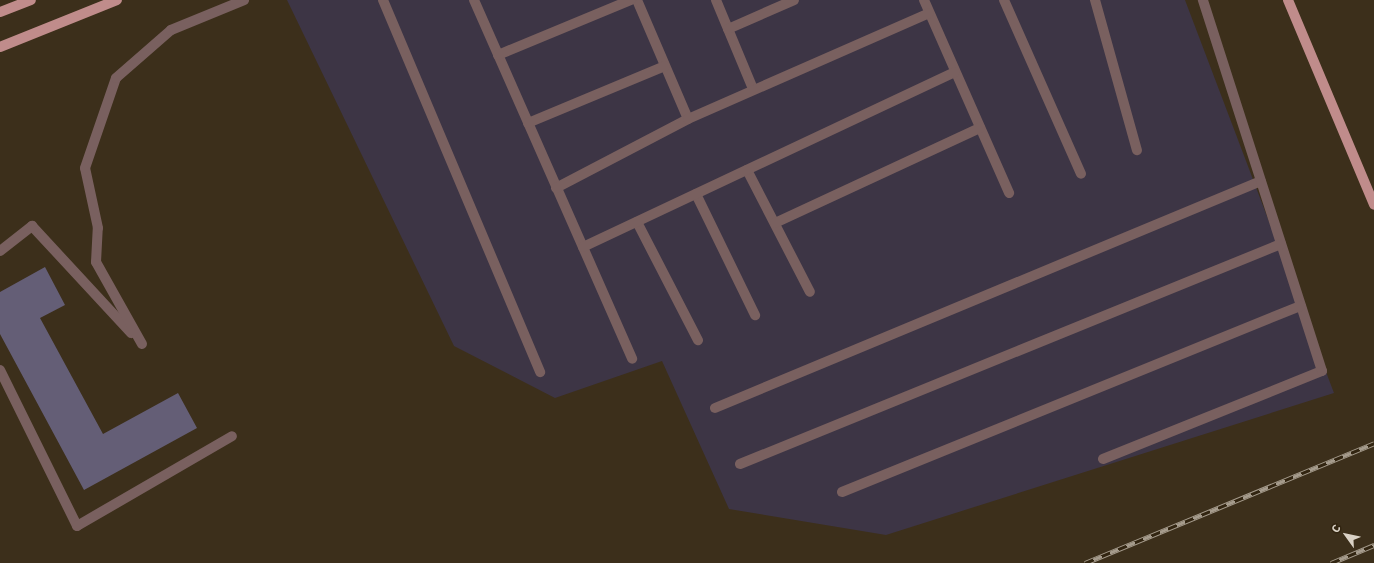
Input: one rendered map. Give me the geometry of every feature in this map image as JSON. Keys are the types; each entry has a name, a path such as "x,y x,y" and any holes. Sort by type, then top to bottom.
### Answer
{"main road":[{"path":"0,12 31,0"},
{"path":"0,47 117,0"},
{"path":"1288,0 1374,205"}],"lane":[{"path":"0,251 32,226 142,344 96,262 98,228 85,168 116,78 171,30 244,0"},
{"path":"383,0 540,372"},
{"path":"498,55 631,0"},
{"path":"637,0 688,119"},
{"path":"716,0 753,88"},
{"path":"728,29 794,0"},
{"path":"924,0 1009,192"},
{"path":"1004,0 1081,174"},
{"path":"1095,0 1137,150"},
{"path":"1103,459 1322,371 1202,0"},
{"path":"476,1 556,188 632,358"},
{"path":"556,188 688,119 753,88 930,13"},
{"path":"528,123 665,66"},
{"path":"583,247 956,72"},
{"path":"775,224 980,128"},
{"path":"747,170 810,292"},
{"path":"716,408 1261,181"},
{"path":"696,194 755,315"},
{"path":"637,222 698,340"},
{"path":"740,464 1281,244"},
{"path":"842,492 1301,306"},
{"path":"0,370 77,526 232,436"}],"shaded area":[{"path":"287,0 1185,0 1334,393 886,535 729,509 662,361 555,398 454,346"}],"building":[{"path":"45,267 65,305 40,318 103,434 178,393 197,428 84,490 0,334 0,292"}],"railway":[{"path":"1085,563 1374,443"},
{"path":"1331,563 1374,545"}]}
